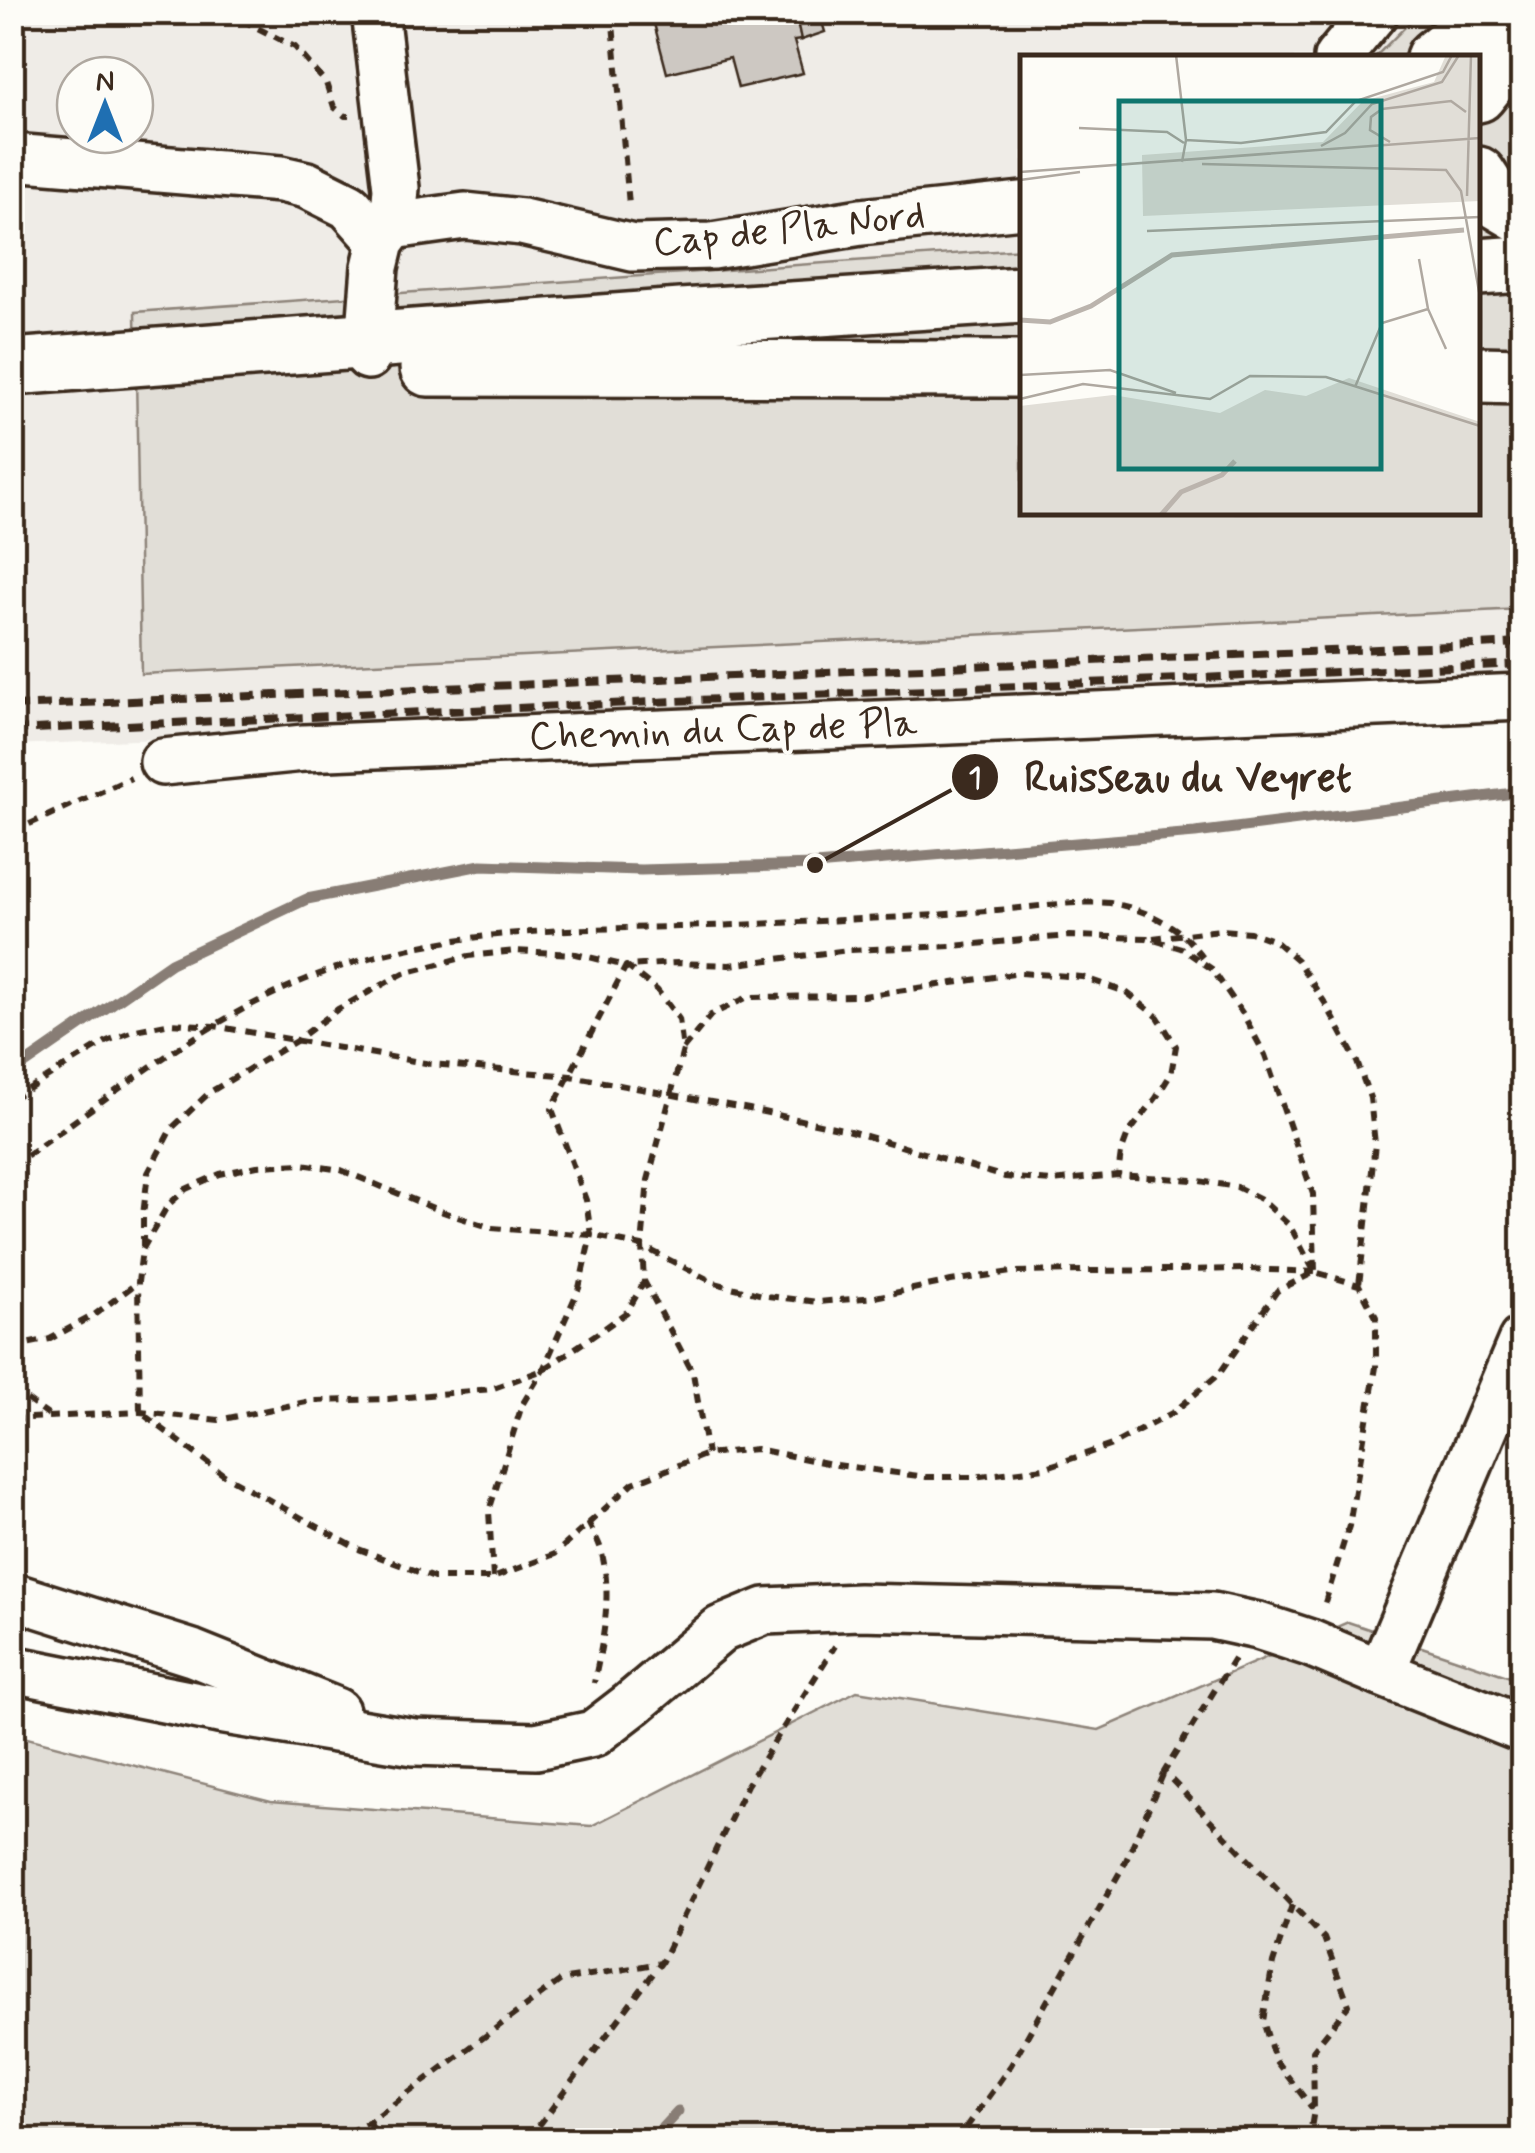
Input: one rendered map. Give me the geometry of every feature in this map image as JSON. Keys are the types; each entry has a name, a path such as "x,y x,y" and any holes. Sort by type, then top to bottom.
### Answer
{"main road":[{"path":"1438,55 1484,17 1498,12"},
{"path":"1480,92 1501,66 1522,55"},
{"path":"1480,178 1493,198 1522,215"},
{"path":"1480,267 1522,264"},
{"path":"12,392 386,354 681,316 1020,279"},
{"path":"1480,297 1522,294"},
{"path":"681,316 1020,295"},
{"path":"12,366 386,354 1020,325"},
{"path":"386,354 1020,369"},
{"path":"1480,375 1522,376"}],"street":[{"path":"375,12 396,188 387,234 374,268 386,354"},
{"path":"1340,55 1376,12"},
{"path":"12,158 281,179 308,185 349,206 387,234"},
{"name":"Cap de Pla Nord","path":"387,234 465,216 522,222 632,248 712,246 861,222 1020,205"},
{"name":"Chemin du Cap de Pla","path":"163,762 304,748 1522,697"},
{"path":"1380,1673 1522,1340"},
{"path":"12,1596 192,1653 414,1742"},
{"path":"12,1669 219,1710 414,1742 536,1746 593,1734 721,1630 764,1611 859,1607 1212,1616 1310,1643 1522,1729"}],"path":[{"path":"226,12 295,47 326,83 334,107 345,116 388,108"},
{"path":"612,12 632,248"},
{"path":"12,826 23,827 97,796 163,762"},
{"path":"12,1166 159,1059 273,994 346,965 418,946 466,937 550,930 727,926 1112,904 1146,912 1183,935 1243,1014 1265,1055 1313,1194 1315,1272"},
{"path":"140,1412 138,1282 143,1215 148,1173 170,1129 210,1092 296,1041 338,1009 404,973 469,956 516,952 576,954 626,966 729,965 848,950 1070,936 1147,938 1220,930 1250,932 1275,941 1297,960 1328,1006 1357,1062 1370,1098 1375,1144 1360,1285 1376,1316 1376,1367 1349,1526 1310,1643"},
{"path":"1147,938 1181,948 1212,969"},
{"path":"626,966 657,990 679,1019 682,1050 648,1180 642,1246 644,1280 693,1373 707,1454"},
{"path":"492,1578 490,1512 522,1405 543,1370 580,1288 591,1235 586,1200 552,1109 626,966"},
{"path":"682,1050 711,1015 748,997 863,996 1021,973 1082,976 1126,992 1158,1018 1176,1046 1171,1074 1128,1134 1118,1175"},
{"path":"12,1100 107,1041 136,1030 170,1024 214,1026 431,1064 571,1076 749,1109 843,1130 1005,1177 1051,1181 1118,1175 1237,1187 1261,1199 1290,1226 1315,1272"},
{"path":"142,1250 168,1205 186,1189 220,1174 256,1166 302,1164 341,1170 492,1228 591,1235 642,1246 715,1283 767,1296 818,1302 875,1297 1011,1272 1249,1269 1315,1272 1360,1285"},
{"path":"140,1412 224,1475 356,1548 434,1578 492,1578 555,1554 632,1483 707,1454 756,1449 926,1477 972,1477 1044,1468 1112,1445 1174,1412 1220,1373 1278,1291 1315,1272"},
{"path":"12,1419 140,1412 219,1420 311,1401 388,1399 491,1389 543,1370 627,1312 644,1280"},
{"path":"12,1347 50,1339 94,1315 138,1282"},
{"path":"12,1390 50,1417"},
{"path":"588,1522 606,1573 605,1630 592,1690 593,1734"},
{"path":"528,2140 660,1963 748,1785 859,1607"},
{"path":"953,2140 964,2131 1011,2065 1125,1863 1164,1772 1258,1626"},
{"path":"1164,1772 1324,1938 1349,2005 1313,2050 1314,2110 1309,2140"},
{"path":"1292,1905 1273,1963 1262,2021 1275,2060 1314,2110"},
{"path":"332,2140 368,2124 562,1980 660,1963"},
{"path":"368,2124 386,2140"}],"shaded area":[{"path":"12,13 1419,13 1377,55 1020,55 1020,249 135,312 141,674 1522,609 1522,682 13,745"},
{"path":"1419,13 1522,13 1522,609 141,674 135,312 1020,249 1020,515 1480,515 1480,55 1377,55"},
{"path":"1348,1622 1522,1681 1522,2140 13,2140 12,1734 271,1801 591,1826 857,1691 1099,1730"}],"building":[{"path":"651,12 795,12 801,40 794,41 803,73 738,88 730,58 667,73"},
{"path":"795,12 819,12 825,32 801,40"}],"waterway":[{"path":"12,1073 171,963 307,899 481,865 641,870 815,865 1195,833 1522,792"},
{"path":"651,2140 678,2111"}],"railway":[{"path":"12,706 1522,643"},
{"path":"12,730 1522,664"}],"place":[{"name":"Ruisseau du Veyret","path":"815,865"}]}
